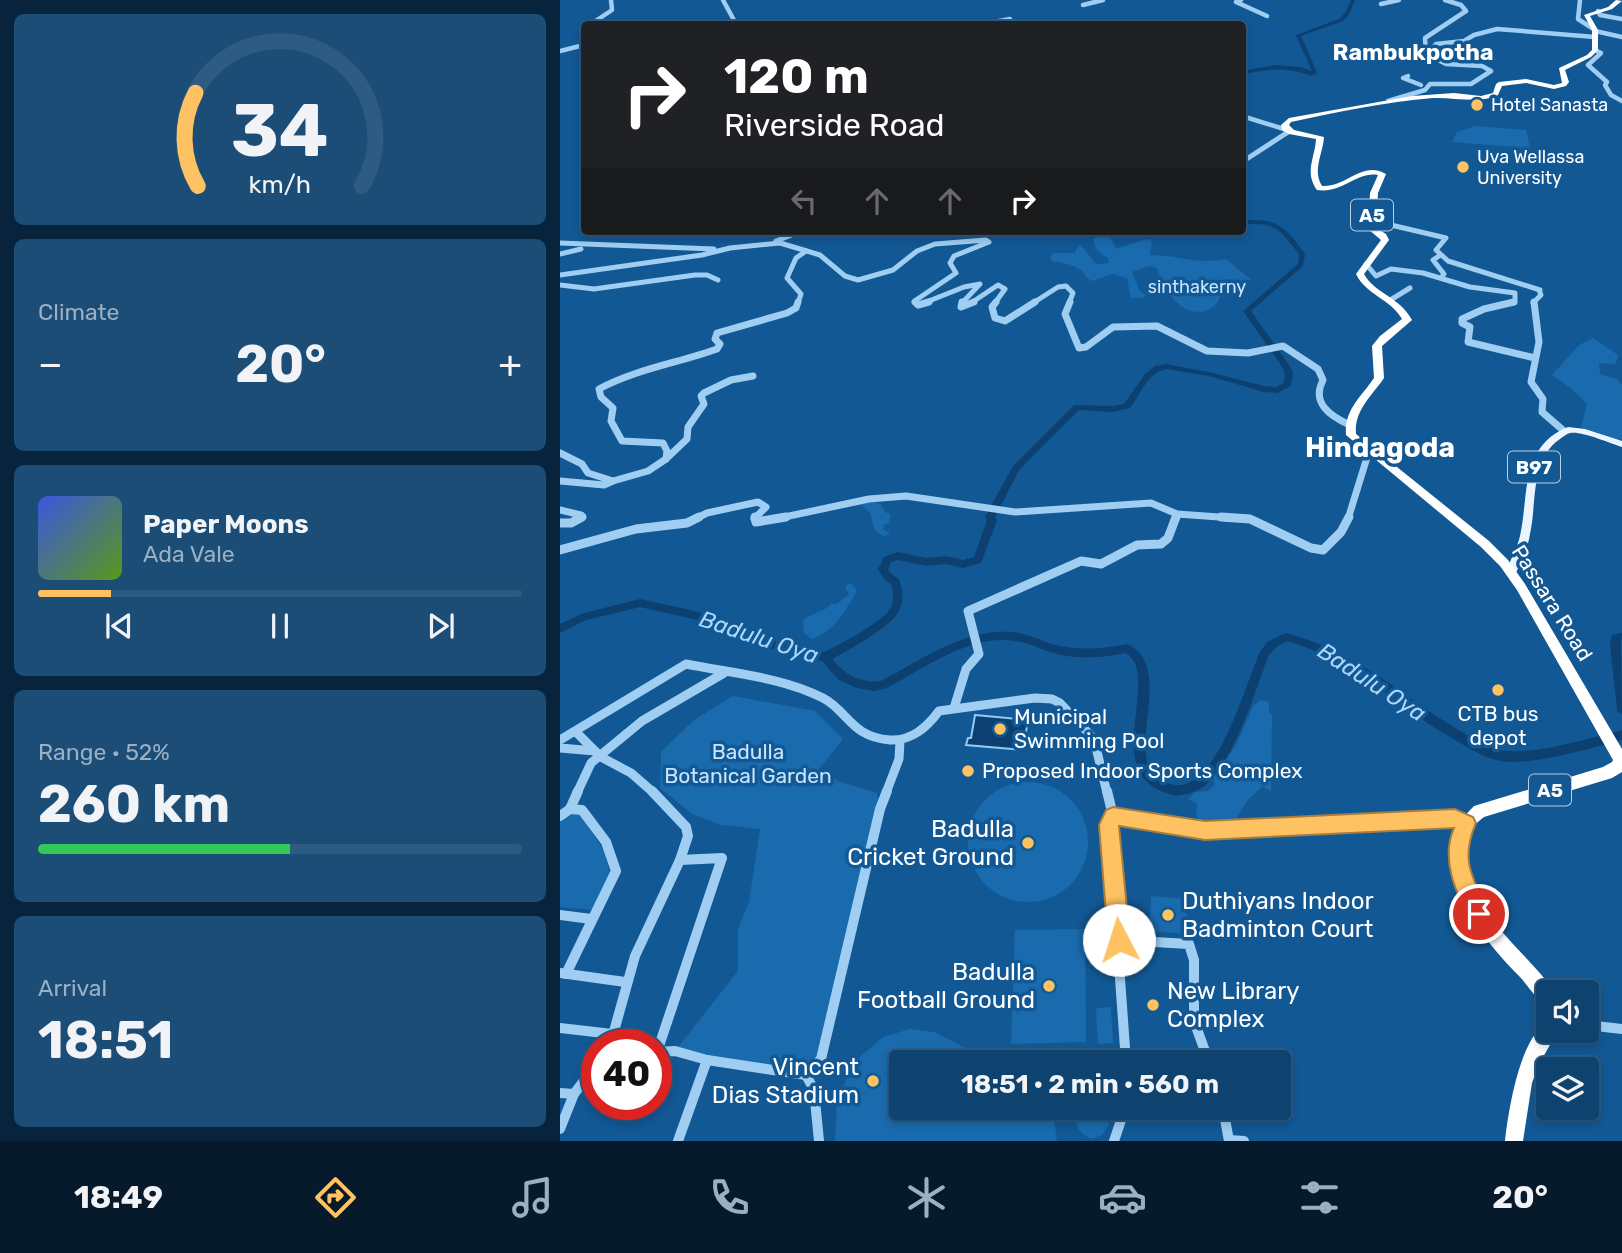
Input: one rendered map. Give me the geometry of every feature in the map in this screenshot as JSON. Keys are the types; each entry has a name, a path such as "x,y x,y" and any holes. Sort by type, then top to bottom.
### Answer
{"highway":[{"path":"1289,131 1285,125 1289,120 1330,110 1454,95 1486,99 1496,94 1499,85 1508,82 1530,81 1561,86 1566,82 1561,69 1589,56 1595,50 1595,33 1587,16 1610,8 1620,0"},
{"name":"A5","path":"1289,131 1320,137 1312,170 1314,182 1320,188 1330,190 1369,172 1381,172 1376,182 1372,229 1385,239 1377,253 1366,264"},
{"path":"1350,425 1360,401 1379,378 1374,354 1381,338 1407,320 1392,299 1362,279 1361,269 1366,264"},
{"name":"Passara Road","path":"1350,425 1353,438 1485,544 1511,572 1617,749 1620,759 1621,767 1607,773 1492,806 1475,814 1466,823"},
{"path":"1466,823 1457,848 1469,897 1491,933 1536,983"},
{"path":"1514,1141 1525,1073 1541,1043"}],"main road":[{"name":"B97","path":"1511,572 1524,540 1534,464 1541,452 1564,430 1585,432 1622,444"}],"street":[{"path":"596,21 612,10 611,0"},
{"path":"723,0 734,21"},
{"path":"1083,5 1109,0"},
{"path":"1241,0 1236,2 1240,6 1267,16"},
{"path":"1381,4 1399,0"},
{"path":"1426,54 1425,38 1466,11 1461,5 1445,0"},
{"path":"1580,0 1575,13 1577,18 1595,33"},
{"path":"1598,11 1600,15 1622,19"},
{"path":"999,21 1010,19"},
{"path":"1426,54 1436,44 1464,41 1474,35 1497,29 1595,33 1622,37"},
{"path":"560,51 581,46"},
{"path":"1595,50 1601,53 1588,65 1607,82 1605,85 1611,95 1622,101"},
{"path":"1381,103 1425,90 1430,84 1475,83 1491,71 1482,66 1446,64 1426,54"},
{"path":"1408,76 1403,78 1421,85"},
{"path":"1246,117 1289,131"},
{"path":"1246,159 1289,131"},
{"path":"1373,208 1380,210 1387,223 1446,238 1436,250 1439,256 1483,274 1514,280 1540,290 1541,295 1533,303 1539,342 1531,382 1543,399 1542,412 1564,430"},
{"path":"766,244 791,235"},
{"path":"560,275 702,255 730,248 780,243 820,255 845,276 858,280 893,270 929,246 946,242 986,240 988,244 954,256 950,263 956,273 915,303 918,305 929,302 953,291 980,284 962,302 961,307 966,307 998,285 1005,289 992,307 995,318 1005,321 1058,287 1066,286 1073,293 1065,314 1079,348 1086,347 1113,327 1132,329 1153,326 1207,351 1243,354 1283,346 1318,369 1323,380 1318,387 1318,399 1331,417 1350,425"},
{"path":"560,243 730,248"},
{"path":"560,254 604,244"},
{"path":"666,459 667,451 663,443 622,441 611,421 612,408 601,397 599,389 606,383 717,349 720,344 714,337 725,329 740,323 781,315 796,308 801,294 786,278 796,258 806,251"},
{"path":"1439,256 1433,260 1444,274 1441,278"},
{"path":"1366,264 1376,276 1391,269 1441,278 1470,287 1515,293 1515,301 1505,307 1483,309 1469,319 1462,319 1462,323 1471,327 1468,342 1471,344 1535,358"},
{"path":"560,285 594,289 695,275 718,280"},
{"path":"1392,299 1410,288"},
{"path":"560,481 604,485 637,475 666,459 687,439 687,424 702,413 704,404 701,396 704,393 731,380 753,376"},
{"path":"560,550 636,529 687,523 707,513 758,502 766,507 754,518 756,522 869,499 905,496 1003,511 1151,503 1177,514 1250,519 1311,548 1322,550 1331,545 1346,521 1356,499 1369,451"},
{"path":"560,453 582,464 588,473 613,481"},
{"path":"560,510 581,515 582,519 560,523"},
{"path":"954,708 966,669 978,652 968,611 1080,561 1101,564 1137,545 1161,544 1168,538 1177,514"},
{"path":"560,740 686,664 780,683 825,699 855,729 887,740 900,740 924,730 939,712 954,708 1035,698 1052,699 1060,703 1084,725 1094,739 1113,816 1109,825 1125,1050"},
{"path":"560,816 570,809 598,754 642,721 724,673"},
{"path":"576,732 598,754 631,773 686,827 688,836 680,860 640,943 625,982 614,1029"},
{"path":"806,1075 821,1059 880,809 899,760 900,740"},
{"path":"560,748 598,754"},
{"path":"570,809 582,810 606,842 616,871 563,974 625,982"},
{"path":"1113,816 1134,817 1205,830 1442,818 1455,818 1466,823"},
{"path":"665,1029 722,858 680,860"},
{"path":"560,915 591,919"},
{"path":"1119,940 1189,944 1195,960 1194,1021 1205,1050"},
{"path":"1599,1026 1622,1029"},
{"path":"560,1028 581,1033"},
{"path":"672,1051 707,1060 806,1075"},
{"path":"678,1141 707,1060"},
{"path":"806,1075 814,1090 819,1141"},
{"path":"560,1129 573,1094 581,1084"},
{"path":"560,1093 573,1094"},
{"path":"1117,1139 1122,1120"},
{"path":"1225,1120 1229,1140 1244,1141"}],"green space":[{"path":"1476,126 1526,130 1530,148 1452,142 1457,132"},
{"name":"sinthakerny","path":"1110,236 1116,249 1146,239 1152,241 1150,255 1206,261 1226,259 1251,280 1221,287 1221,295 1214,306 1202,312 1195,312 1181,306 1172,298 1157,268 1149,266 1132,272 1140,291 1146,295 1142,298 1131,298 1127,278 1112,274 1093,281 1076,267 1053,262 1050,256 1055,253 1075,253 1081,245 1096,264 1109,263 1108,258 1095,245 1093,239"},
{"path":"1593,338 1618,355 1616,364 1599,363 1600,374 1617,379 1622,385 1622,439 1614,441 1581,427 1587,404 1552,375 1579,345"},
{"path":"860,504 881,504 885,512 890,514 889,523 884,525 883,529 890,533 885,537 875,531 870,513"},
{"path":"851,583 857,591 833,626 812,639 804,633 803,621 831,604 837,604 849,594 845,586"},
{"name":"Badulla Botanical Garden","path":"733,696 815,711 843,739 819,769 838,781 877,793 880,809 821,1059 806,1075 675,1051 738,971 738,929 749,902 760,829 721,825 692,814 660,788 661,752 694,720"},
{"path":"1261,700 1269,702 1269,713 1272,715 1271,792 1263,786 1247,801 1235,821 1203,826 1196,816 1197,804 1188,799 1195,792 1208,791 1214,786 1214,769 1220,769 1236,745 1254,705"},
{"name":"Badulla Cricket Ground","path":"1028,782 1051,786 1071,799 1084,819 1088,842 1084,865 1071,885 1051,898 1028,902 1005,898 985,885 972,865 968,842 972,819 985,799 1005,786"},
{"path":"571,812 580,814 604,851 610,873 592,910 560,907 560,820"},
{"name":"Duthiyans Indoor Badminton Court","path":"1151,896 1187,899 1186,934 1149,931"},
{"name":"Badulla Football Ground","path":"1085,929 1086,1042 1011,1044 1015,930"},
{"path":"1111,1007 1113,1043 1098,1044 1096,1008"},
{"name":"Vincent Dias Stadium","path":"910,1029 934,1032 969,1050 889,1050 889,1120 1054,1120 1057,1141 835,1141 837,1100 855,1061 883,1037"},
{"path":"1076,1120 1108,1120 1109,1125 1102,1135 1091,1139 1082,1133"}],"shaded area":[{"name":"Municipal Swimming Pool","path":"975,715 1028,720 1023,750 966,745 968,738 971,738"}],"waterway":[{"path":"1246,72 1275,67 1300,69 1311,74 1315,72 1298,35 1341,20 1353,0"},
{"path":"825,657 880,624 896,609 896,582 888,577 883,569 887,560 898,556 926,562 946,560 963,564 978,560 992,520 990,517 1016,468 1077,407 1113,409 1127,406 1148,376 1158,368 1166,367 1209,374 1264,389 1277,390 1288,384 1289,373 1285,365 1247,311 1301,265 1302,254 1278,226 1264,222 1246,223"},
{"name":"Badulu Oya","path":"560,629 584,617 640,603 699,616 757,641 825,657"},
{"name":"Badulu Oya","path":"825,657 836,671 850,681 874,686 883,685 960,645 993,636 1020,637 1051,648 1079,653 1127,648 1138,658 1143,673 1140,753 1144,770 1153,782 1175,791 1195,786 1212,771 1238,722 1264,655 1271,645 1286,637 1311,644 1358,668 1448,730 1497,755 1534,754 1622,735"},
{"name":"Badulu Oya","path":"1622,637 1616,638 1615,644 1622,709"}],"place":[{"name":"Hotel Sanasta","path":"1477,105"},
{"name":"Uva Wellassa University","path":"1463,167"},
{"name":"CTB bus depot","path":"1498,690"},
{"name":"Municipal Swimming Pool","path":"1000,729"},
{"name":"Proposed Indoor Sports Complex","path":"968,771"},
{"name":"Badulla Cricket Ground","path":"1028,843"},
{"name":"Duthiyans Indoor Badminton Court","path":"1168,915"},
{"name":"Badulla Football Ground","path":"1049,986"},
{"name":"New Library Complex","path":"1153,1005"},
{"name":"Vincent Dias Stadium","path":"873,1081"}],"district":[{"name":"Rambukpotha","path":"1413,52"},
{"name":"Hindagoda","path":"1380,447"}],"route":[{"path":"1119,940 1109,825 1113,816 1134,817 1205,830 1455,818 1466,823 1458,842 1458,860 1469,897 1479,914"}]}
